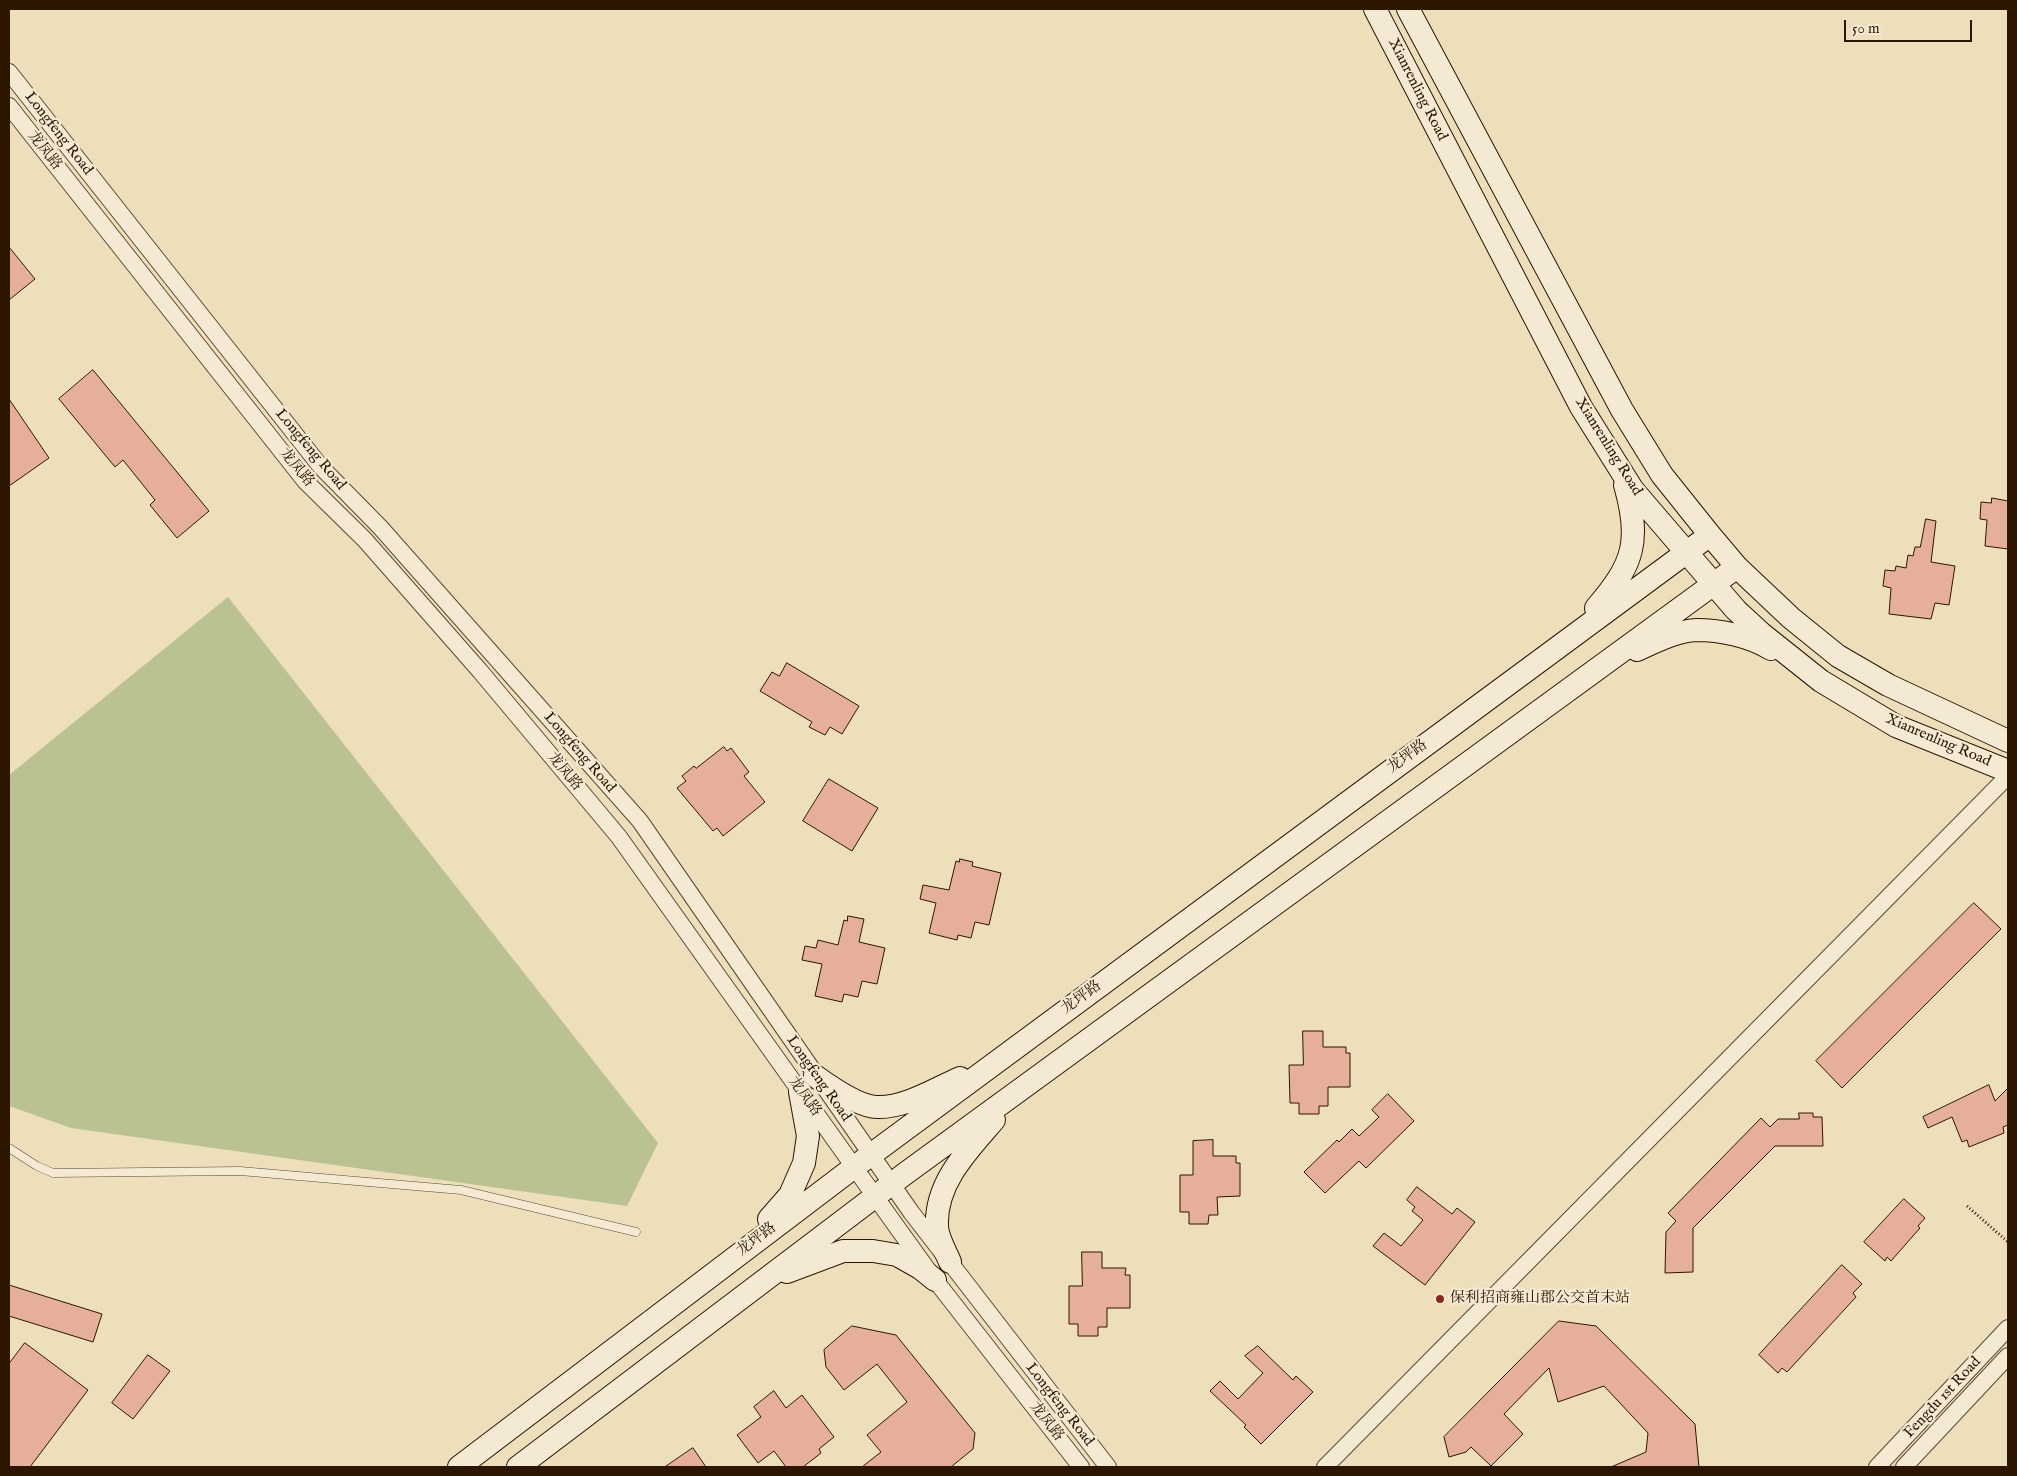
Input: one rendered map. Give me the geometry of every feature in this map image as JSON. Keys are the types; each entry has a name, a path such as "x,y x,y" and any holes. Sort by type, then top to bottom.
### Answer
{"main road":[{"name":"Xianrenling Road","path":"1375,9 1581,407 1622,474 1685,552 1762,634 1821,681 1896,726 2008,770"},
{"name":"Xianrenling Road","path":"1408,9 1622,410 1662,475 1710,535 1737,567 1792,618 1838,656 1888,685 2008,741"},
{"path":"1570,638 1612,590 1629,561 1634,537 1632,510 1622,474"},
{"name":"龙坪路","path":"459,1467 862,1161 1710,535"},
{"path":"518,1467 883,1190 1737,567"},
{"path":"1594,670 1659,640 1695,630 1725,632 1760,642 1806,670"},
{"path":"739,1254 790,1195 804,1163 808,1136 808,1084 830,1087 851,1099 875,1107 900,1104 998,1061"},
{"path":"950,1262 937,1227 941,1195 955,1168 1021,1089"},
{"path":"765,1281 843,1251 873,1251 897,1255 920,1268 935,1280"}],"street":[{"name":"Longfeng Road","path":"9,72 321,466 380,527 640,821 808,1084 883,1190 950,1262 1108,1467"},
{"name":"龙凤路","path":"9,106 305,481 365,540 480,671 619,837 808,1084 862,1161"},
{"path":"1325,1467 2008,776"},
{"name":"龙凤路","path":"883,1190 935,1280 1081,1467"},
{"name":"Fengdu 1st Road","path":"1878,1467 2008,1328"},
{"name":"Fengdu 1st Road","path":"1904,1467 2008,1356"}],"lane":[{"path":"9,1148 37,1166 54,1173 240,1171 461,1190 636,1232"}],"path":[{"path":"1967,1206 2008,1242"}],"green space":[{"path":"228,597 658,1143 627,1206 71,1128 9,1106 9,775"}],"building":[{"path":"9,247 35,279 9,300"},
{"path":"93,370 209,511 177,538 150,505 155,500 123,460 115,467 59,399"},
{"path":"9,399 49,458 9,486"},
{"path":"1992,498 2008,501 2008,549 1985,546 1987,520 1980,519 1981,502 1991,503"},
{"path":"1926,519 1936,521 1931,562 1955,566 1949,605 1935,603 1931,619 1889,614 1891,588 1883,586 1885,570 1895,571 1896,566 1906,568 1908,555 1913,556 1915,547 1920,547"},
{"path":"787,663 859,706 842,734 830,727 825,735 809,727 812,722 760,691 772,672 779,676"},
{"path":"724,747 727,751 731,748 749,772 744,776 765,802 723,836 717,828 713,831 677,788 686,781 682,776"},
{"path":"829,779 878,808 852,851 803,821"},
{"path":"960,859 973,862 972,866 1001,873 989,925 975,922 971,938 958,935 957,940 929,933 936,903 920,899 923,885 949,890 956,861 959,862"},
{"path":"1974,903 2001,929 1842,1088 1816,1061"},
{"path":"848,916 864,919 859,942 885,948 877,984 862,981 858,997 844,994 842,1002 815,996 822,964 802,960 805,946 816,948 818,940 838,945 844,920 847,921"},
{"path":"1303,1031 1323,1031 1323,1047 1346,1047 1346,1053 1350,1053 1350,1087 1328,1087 1328,1106 1319,1106 1319,1114 1299,1114 1299,1103 1290,1103 1289,1065 1303,1065"},
{"path":"1989,1085 1995,1101 2008,1088 2008,1125 2003,1127 2004,1133 1969,1147 1967,1140 1962,1142 1952,1117 1928,1128 1923,1117"},
{"path":"1388,1094 1414,1121 1366,1168 1359,1161 1325,1193 1304,1172 1337,1140 1339,1142 1352,1129 1359,1136 1379,1117 1372,1110"},
{"path":"1799,1113 1813,1113 1813,1117 1822,1117 1823,1146 1775,1146 1693,1228 1693,1272 1665,1273 1666,1232 1676,1221 1668,1213 1761,1118 1770,1127 1778,1119 1799,1119"},
{"path":"1213,1140 1213,1156 1236,1156 1236,1163 1240,1163 1240,1196 1217,1197 1218,1215 1209,1215 1208,1224 1189,1224 1189,1212 1180,1212 1180,1175 1193,1175 1193,1141"},
{"path":"1417,1187 1452,1214 1457,1208 1475,1222 1425,1285 1373,1246 1384,1233 1401,1246 1423,1220 1412,1211 1415,1207 1407,1200"},
{"path":"1904,1199 1925,1218 1918,1226 1920,1228 1891,1261 1887,1257 1885,1261 1864,1242"},
{"path":"1082,1252 1102,1252 1102,1268 1126,1268 1125,1275 1130,1275 1130,1308 1107,1308 1107,1327 1098,1327 1098,1336 1078,1336 1078,1324 1069,1324 1069,1286 1082,1286"},
{"path":"1842,1265 1862,1284 1853,1293 1856,1297 1787,1372 1782,1368 1778,1373 1759,1355"},
{"path":"9,1285 102,1314 93,1342 9,1316"},
{"path":"1559,1321 1596,1326 1695,1424 1699,1467 1611,1467 1646,1452 1648,1433 1604,1386 1558,1402 1549,1368 1504,1414 1523,1434 1491,1466 1471,1447 1466,1452 1449,1457 1444,1437"},
{"path":"852,1326 896,1335 975,1433 973,1449 951,1467 862,1467 881,1452 867,1435 907,1402 877,1364 844,1390 826,1367 824,1350"},
{"path":"25,1343 88,1390 30,1467 9,1467 9,1364"},
{"path":"1258,1346 1293,1380 1296,1376 1313,1392 1261,1444 1244,1427 1246,1425 1210,1391 1220,1381 1238,1399 1263,1373 1245,1356"},
{"path":"148,1355 170,1371 133,1419 112,1403"},
{"path":"774,1391 786,1408 802,1395 834,1437 819,1449 821,1453 803,1467 786,1467 774,1451 758,1463 737,1435 761,1417 754,1407"},
{"path":"693,1448 706,1467 665,1467"}],"place":[{"name":"保利招商雍山郡公交首末站","path":"1440,1299"}]}
